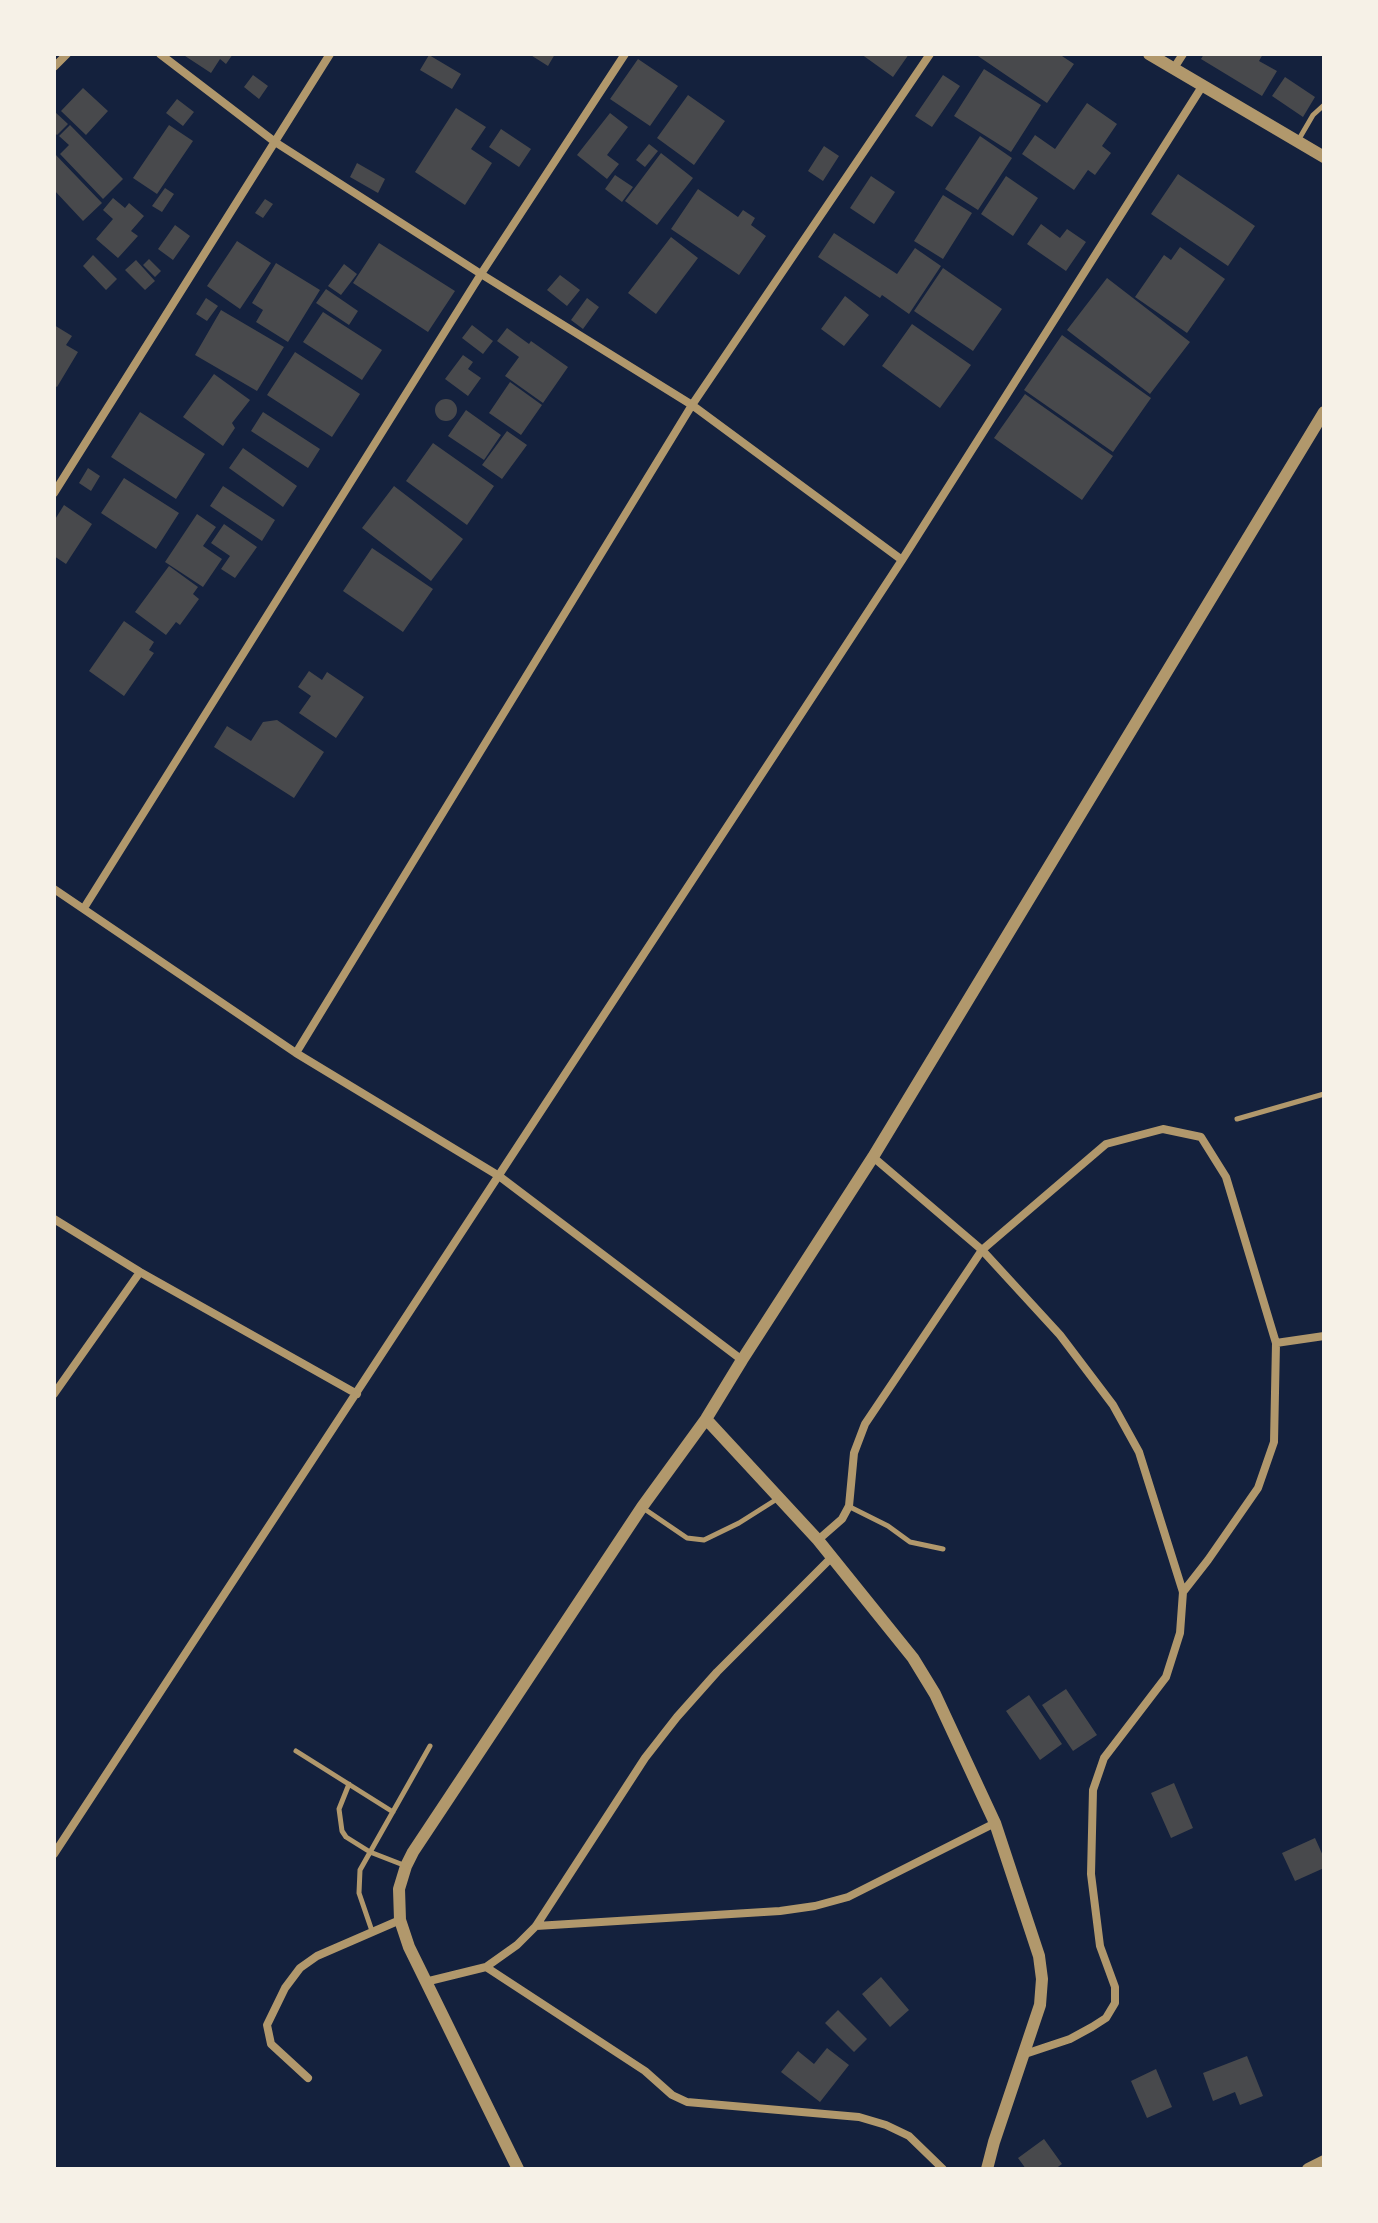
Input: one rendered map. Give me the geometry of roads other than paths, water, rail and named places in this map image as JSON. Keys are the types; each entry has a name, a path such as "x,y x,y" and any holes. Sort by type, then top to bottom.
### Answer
{"street":[{"path":"54,67 67,54"},
{"path":"160,54 275,142 692,405 902,560"},
{"path":"54,493 330,54"},
{"path":"84,908 481,274 625,54"},
{"path":"296,1053 692,405 930,54"},
{"path":"1149,54 1324,157"},
{"path":"1174,68 1183,54"},
{"path":"54,1854 902,560 1203,85"},
{"path":"518,2169 425,1982 400,1920 399,1889 406,1866 642,1507 706,1419 873,1157 1324,412"},
{"path":"54,889 296,1053 499,1176 742,1360"},
{"path":"818,1540 842,1519 849,1506 854,1453 865,1424 982,1250 1106,1144 1163,1129 1201,1137 1226,1177 1276,1343 1274,1442 1258,1488 1183,1592"},
{"path":"873,1157 982,1250 1060,1335 1113,1405 1139,1452 1183,1592 1180,1633 1166,1677 1104,1758 1093,1790 1091,1874 1100,1946 1115,1987 1115,2003 1106,2018 1092,2027 1070,2039 1025,2054"},
{"path":"54,1219 140,1272 357,1394"},
{"path":"54,1394 140,1272"},
{"path":"1276,1343 1324,1336"},
{"path":"706,1419 818,1540 913,1658 935,1694 995,1823 1039,1956 1042,1979 1040,2005 987,2169"},
{"path":"425,1982 486,1967 517,1945 536,1926 645,1758 677,1717 717,1672 832,1557"},
{"path":"536,1926 780,1911 815,1906 848,1897 995,1823"},
{"path":"308,2078 271,2044 267,2025 285,1988 300,1968 317,1956 400,1920"},
{"path":"486,1967 645,2071 672,2095 687,2102 859,2117 909,2136 943,2169"},
{"path":"1308,2169 1324,2161"}],"lane":[{"path":"1298,141 1313,115 1324,105"},
{"path":"1237,1119 1324,1094"},
{"path":"642,1507 687,1538 704,1540 779,1498"},
{"path":"849,1506 888,1526 910,1542 943,1549"},
{"path":"373,1932 358,1885 360,1870 430,1746"},
{"path":"296,1751 393,1812"},
{"path":"349,1784 339,1809 342,1831 346,1837 370,1852 406,1866"}]}
